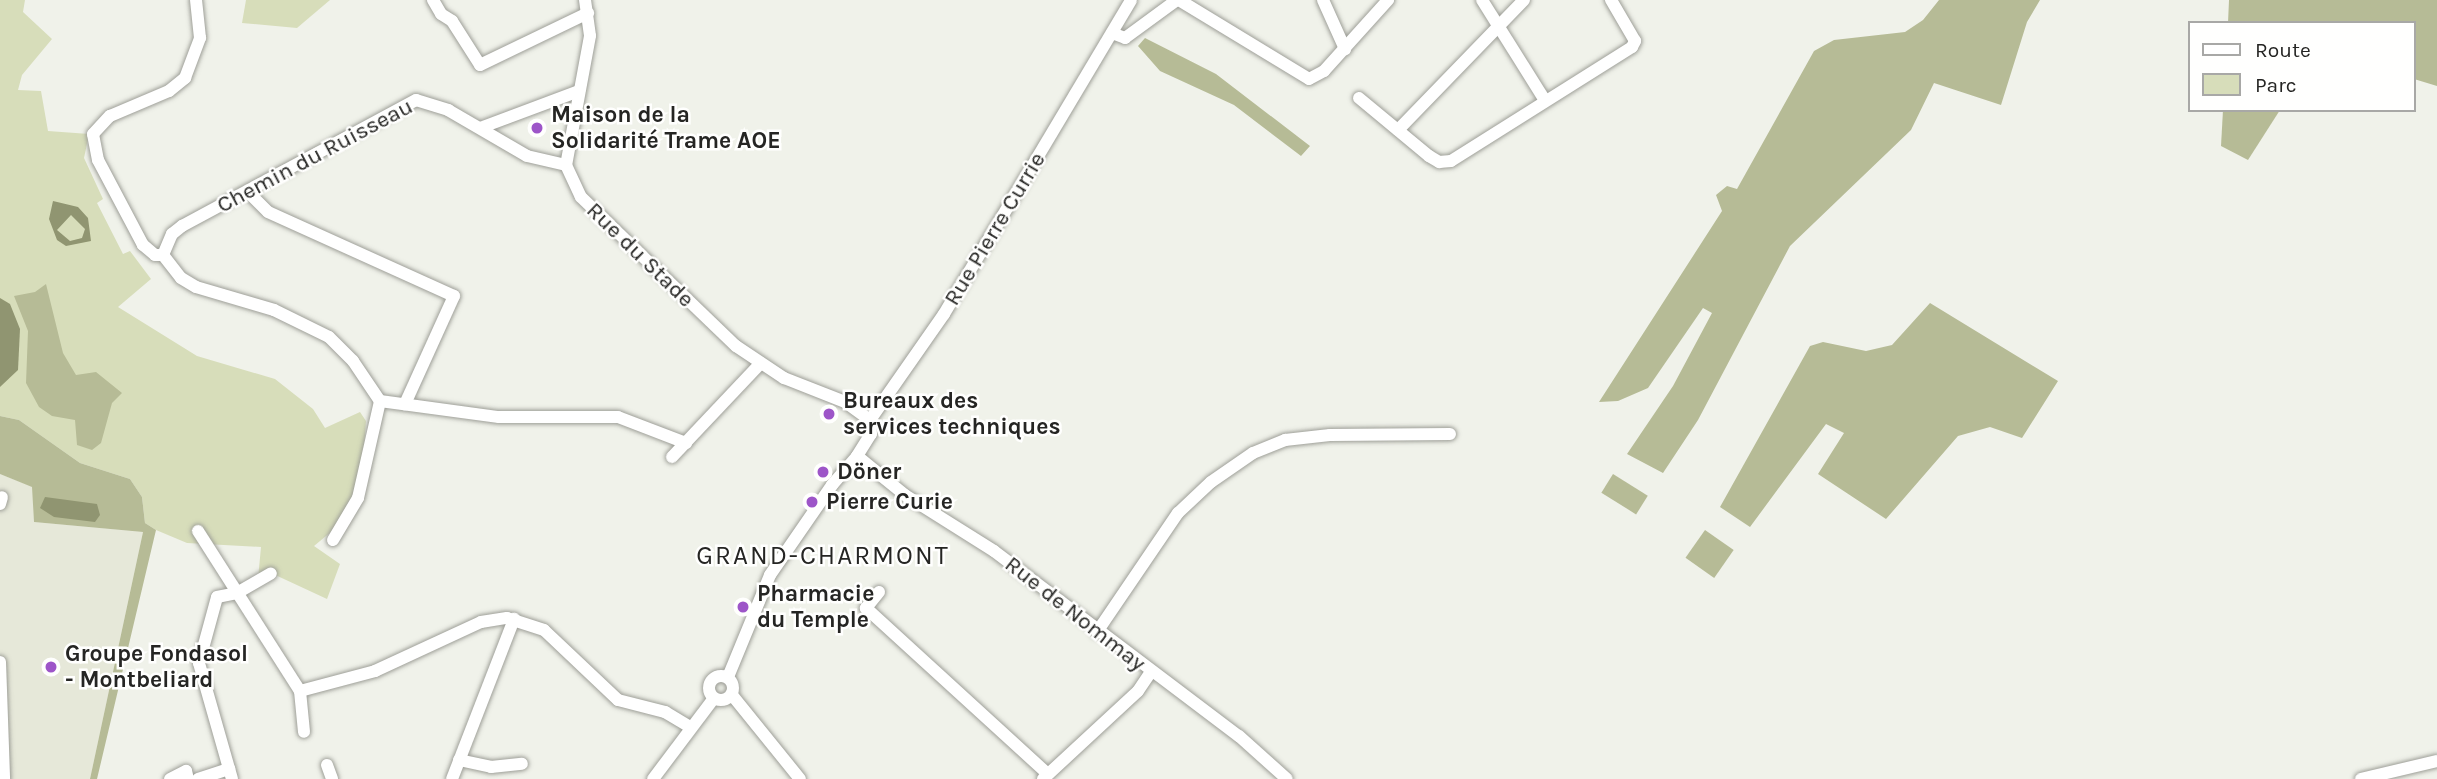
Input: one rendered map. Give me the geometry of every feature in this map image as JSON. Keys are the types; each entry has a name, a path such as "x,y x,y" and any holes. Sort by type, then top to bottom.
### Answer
{"street":[{"path":"196,0 200,37 185,78 169,91 110,116 93,134 99,160 143,244 155,255 163,255 181,278 196,287 285,314 329,337 353,361 380,401 361,490 333,540"},
{"path":"433,0 441,14 452,21 480,65 589,13"},
{"path":"566,165 590,36 589,13 585,0"},
{"name":"Rue Pierre Currie","path":"728,677 779,560 858,456 871,434 870,420 944,314 1132,0"},
{"path":"1112,33 1125,38 1178,0 1299,76 1315,77 1345,49 1388,0"},
{"path":"1323,0 1345,49"},
{"path":"1482,0 1544,99"},
{"path":"1398,130 1524,0"},
{"path":"1359,98 1439,162 1451,161 1544,99 1632,47 1635,41 1611,0"},
{"path":"480,128 579,91"},
{"name":"Chemin du Ruisseau","path":"163,255 176,230 416,100 427,101 527,156 566,165"},
{"name":"Rue du Stade","path":"566,165 571,182 595,214 685,301 761,363 784,378 845,402 870,420"},
{"path":"248,192 268,212 454,296 405,404"},
{"path":"672,457 761,363"},
{"path":"380,401 499,417 618,417 686,443"},
{"path":"1097,632 1178,513 1210,482 1252,453 1285,440 1330,435 1450,434"},
{"name":"Rue de Nommay","path":"858,456 905,495 995,551 1151,673 1239,736 1287,779"},
{"path":"198,531 300,691 304,732"},
{"path":"198,779 231,774 199,663 217,597 237,593 271,573"},
{"path":"879,592 866,608 1046,777 1138,691 1151,673"},
{"path":"300,691 375,671 481,622 514,619 558,640 618,700 665,712 690,727"},
{"path":"452,779 514,619"},
{"path":"0,662 4,779"},
{"path":"714,698 709,692 713,678 728,677 733,682 732,695 800,779"},
{"path":"653,779 714,698 732,695"},
{"path":"459,760 491,767 522,764"},
{"path":"2361,779 2437,761"},
{"path":"327,765 332,779"},
{"path":"170,779 186,771 188,779"}],"shaded area":[{"path":"1939,0 2040,0 2027,22 2001,105 1934,83 1911,130 1790,246 1698,420 1663,473 1627,454 1673,386 1712,313 1703,308 1648,388 1618,401 1599,402 1722,211 1716,195 1727,186 1737,189 1814,51 1834,40 1905,32 1923,20"},
{"path":"2229,0 2437,0 2437,86 2416,80 2416,21 2228,21"},
{"path":"1145,38 1216,74 1310,146 1301,156 1234,105 1160,71 1138,46"},
{"path":"2223,112 2279,112 2248,160 2221,146"},
{"path":"53,201 78,207 88,218 91,241 66,246 57,240 49,219","holes":["71,215 85,229 82,238 70,241 57,230"]},
{"path":"46,284 63,353 76,375 96,372 122,393 112,403 101,443 92,450 77,445 75,420 52,416 39,407 26,383 28,331 14,296 35,292"},
{"path":"0,298 10,304 20,329 18,370 0,387"},
{"path":"1930,303 2058,381 2022,438 1990,427 1958,436 1886,519 1818,474 1844,433 1826,424 1750,527 1720,507 1810,346 1823,342 1866,351 1892,345"},
{"path":"0,416 19,420 80,463 130,479 142,497 145,523 156,530 97,779 90,779 143,532 34,522 32,487 0,474"},
{"path":"0,474 33,487 34,522 143,532 90,779 0,779"},
{"path":"1613,474 1648,496 1636,514 1601,493"},
{"path":"45,497 97,504 100,515 95,522 54,517 40,508"},
{"path":"1705,530 1734,550 1714,578 1685,558"}],"green space":[{"path":"0,0 25,0 23,12 52,39 22,75 18,90 41,91 48,131 89,134 84,158 103,199 97,203 123,254 130,251 151,279 118,307 197,356 275,379 313,409 325,428 360,412 366,421 363,464 355,491 332,531 314,546 340,564 327,599 271,573 258,579 261,547 187,543 156,530 145,523 142,497 130,479 80,463 19,420 0,416"},
{"path":"246,0 330,0 297,28 242,23"}],"place":[{"name":"Maison de la Solidarité Trame AOE","path":"537,128"},
{"name":"Bureaux des services techniques","path":"829,414"},
{"name":"Döner","path":"823,472"},
{"name":"Pierre Curie","path":"812,502"},
{"name":"Pharmacie du Temple","path":"743,607"},
{"name":"Groupe Fondasol - Montbeliard","path":"51,667"}],"district":[{"name":"GRAND-CHARMONT","path":"823,556"}]}
